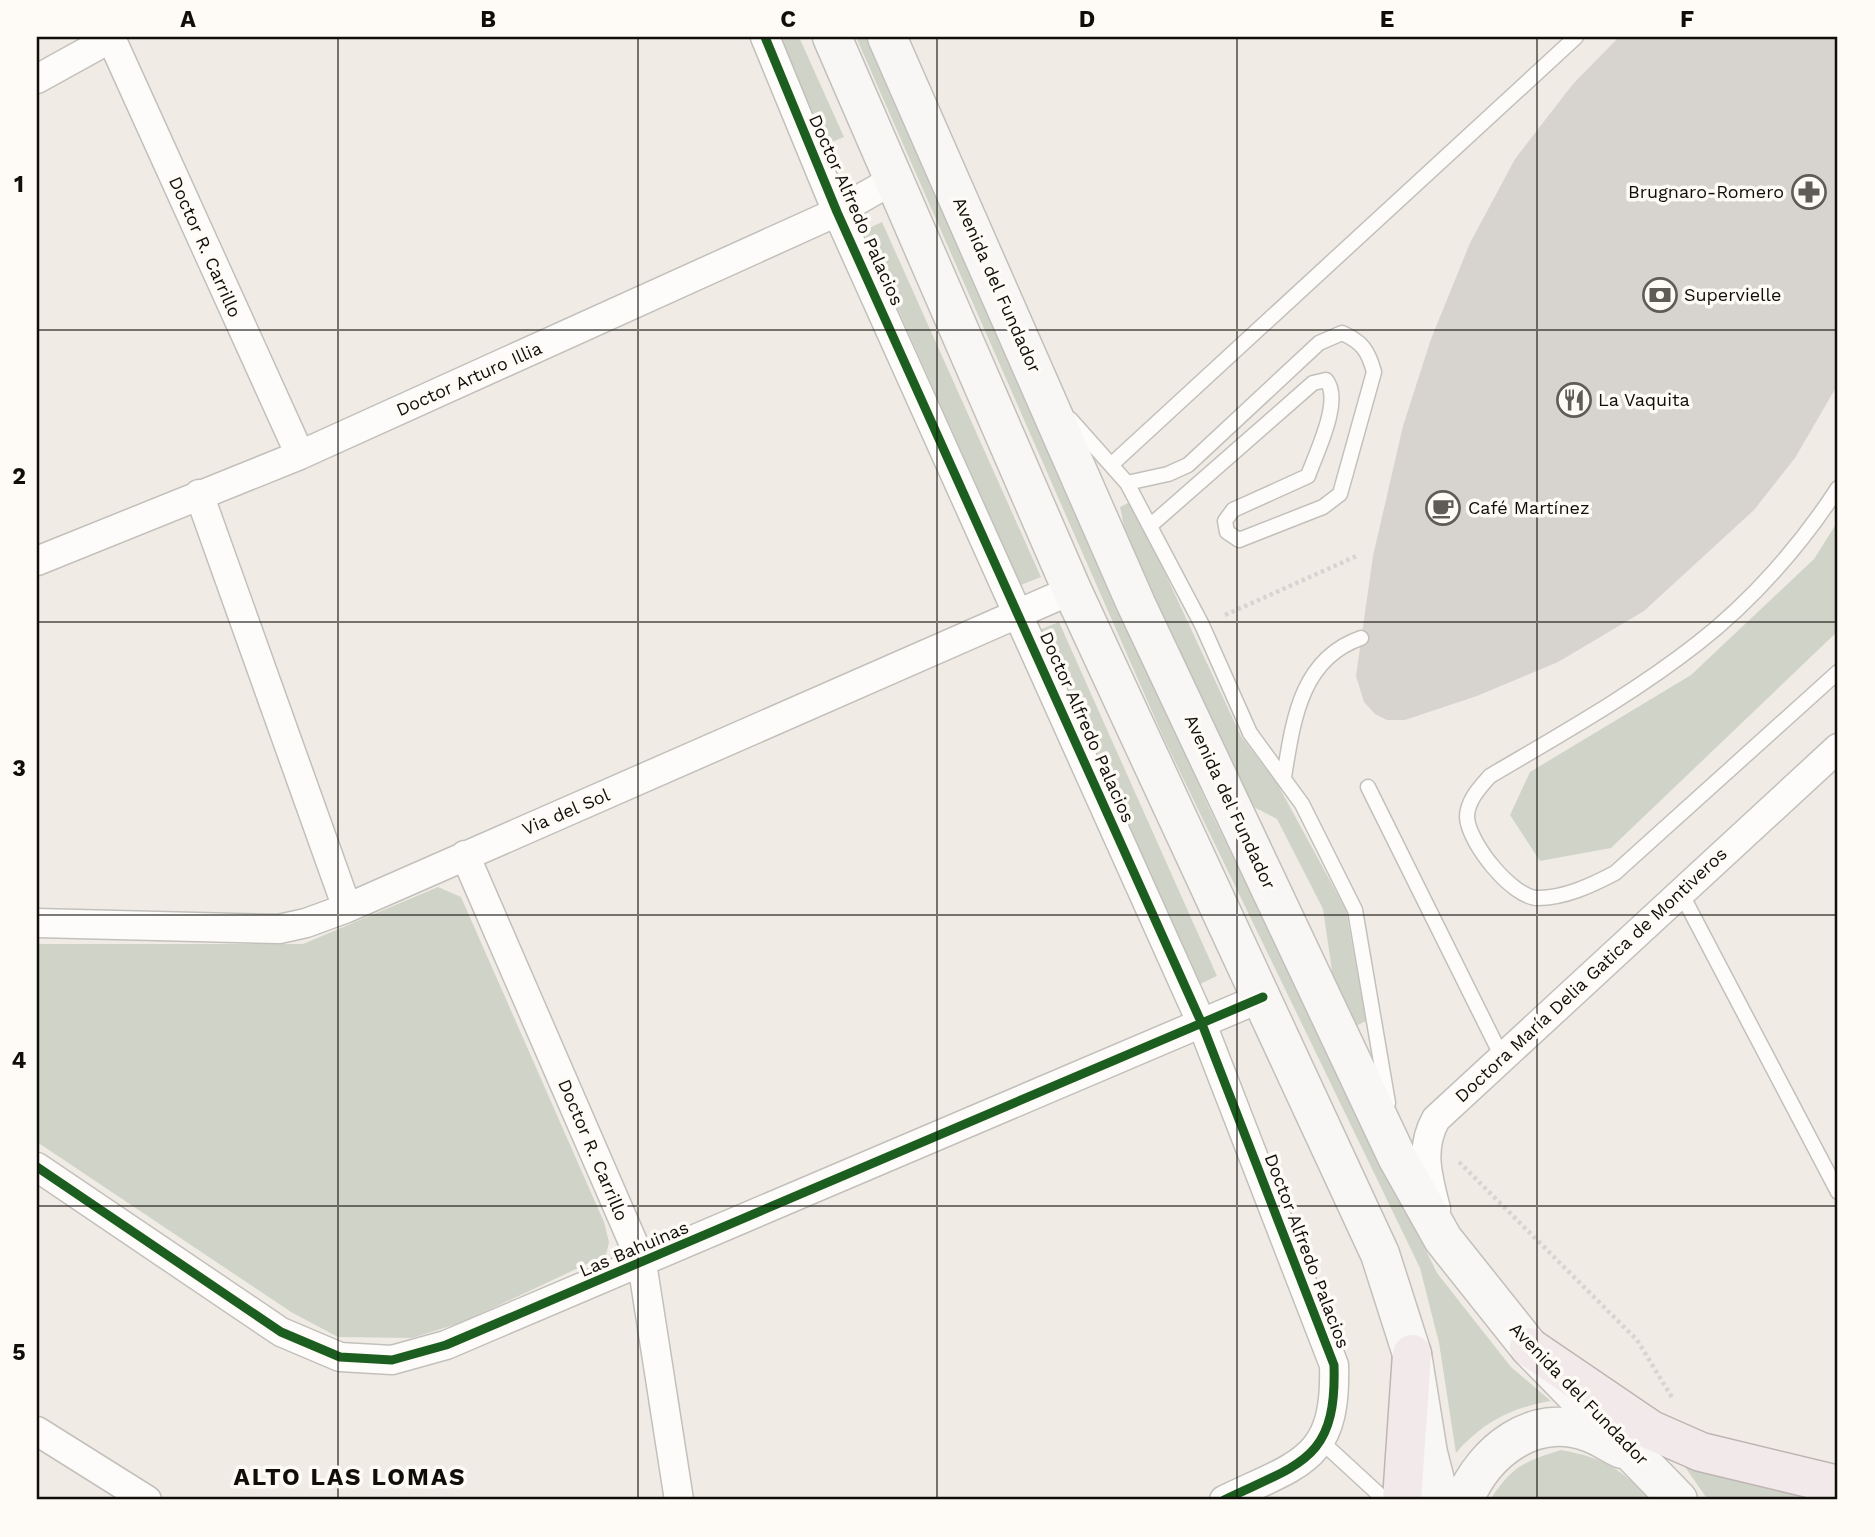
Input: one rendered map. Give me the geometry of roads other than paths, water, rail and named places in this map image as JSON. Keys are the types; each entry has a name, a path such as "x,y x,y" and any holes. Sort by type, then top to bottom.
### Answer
{"highway":[{"path":"1529,1346 1651,1430 1701,1452 1838,1485"},
{"path":"1402,1500 1412,1354"}],"main road":[{"path":"832,37 1072,590 1380,1254 1412,1354 1428,1453 1440,1500"},
{"name":"Avenida del Fundador","path":"893,43 1136,604 1397,1157 1443,1239 1529,1346 1643,1460 1678,1500"},
{"path":"1464,1500 1473,1479 1497,1450 1521,1435 1555,1426 1588,1431 1643,1460"}],"street":[{"path":"37,79 112,37"},
{"name":"Doctor R. Carrillo","path":"112,37 300,455"},
{"name":"Doctor Alfredo Palacios","path":"765,37 837,212 1202,1024 1334,1365 1335,1392 1331,1421 1322,1442"},
{"name":"Doctor Arturo Illia","path":"37,561 300,455 837,212 893,180"},
{"path":"199,494 347,908"},
{"name":"Via del Sol","path":"37,923 279,929 347,908 1072,590"},
{"name":"Doctora María Delia Gatica de Montiveros","path":"1443,1239 1425,1165 1429,1132 1436,1119 1838,748"},
{"name":"Doctor R. Carrillo","path":"465,855 642,1263 679,1500"},
{"name":"Las Bahuinas","path":"37,1167 281,1332 340,1357 392,1360 446,1345 1263,998"},
{"path":"37,1431 147,1500"},
{"path":"1224,1500 1298,1465 1322,1442"}],"lane":[{"path":"1111,465 1576,37"},
{"path":"1127,483 1168,474 1188,465 1320,343 1342,333 1361,341 1369,354 1374,372 1340,494 1323,507 1239,540 1227,532 1224,521 1233,510 1308,476 1333,402 1332,387 1326,380 1313,383 1151,525"},
{"path":"1042,387 1127,483 1202,625 1250,733 1302,804 1354,910 1397,1157"},
{"path":"1838,488 1769,577 1700,642 1626,695 1490,776 1475,792 1467,816 1472,838 1512,889 1537,898 1585,888 1615,873 1838,673"},
{"path":"1284,777 1294,717 1304,691 1318,666 1332,653 1361,638"},
{"path":"1368,787 1502,1057"},
{"path":"1681,893 1838,1192"},
{"path":"1322,1442 1385,1500"}],"place":[{"name":"Brugnaro-Romero","path":"1809,192"},
{"name":"Supervielle","path":"1660,295"},
{"name":"La Vaquita","path":"1574,400"},
{"name":"Café Martínez","path":"1443,508"}],"district":[{"name":"ALTO LAS LOMAS","path":"350,1477"}]}
